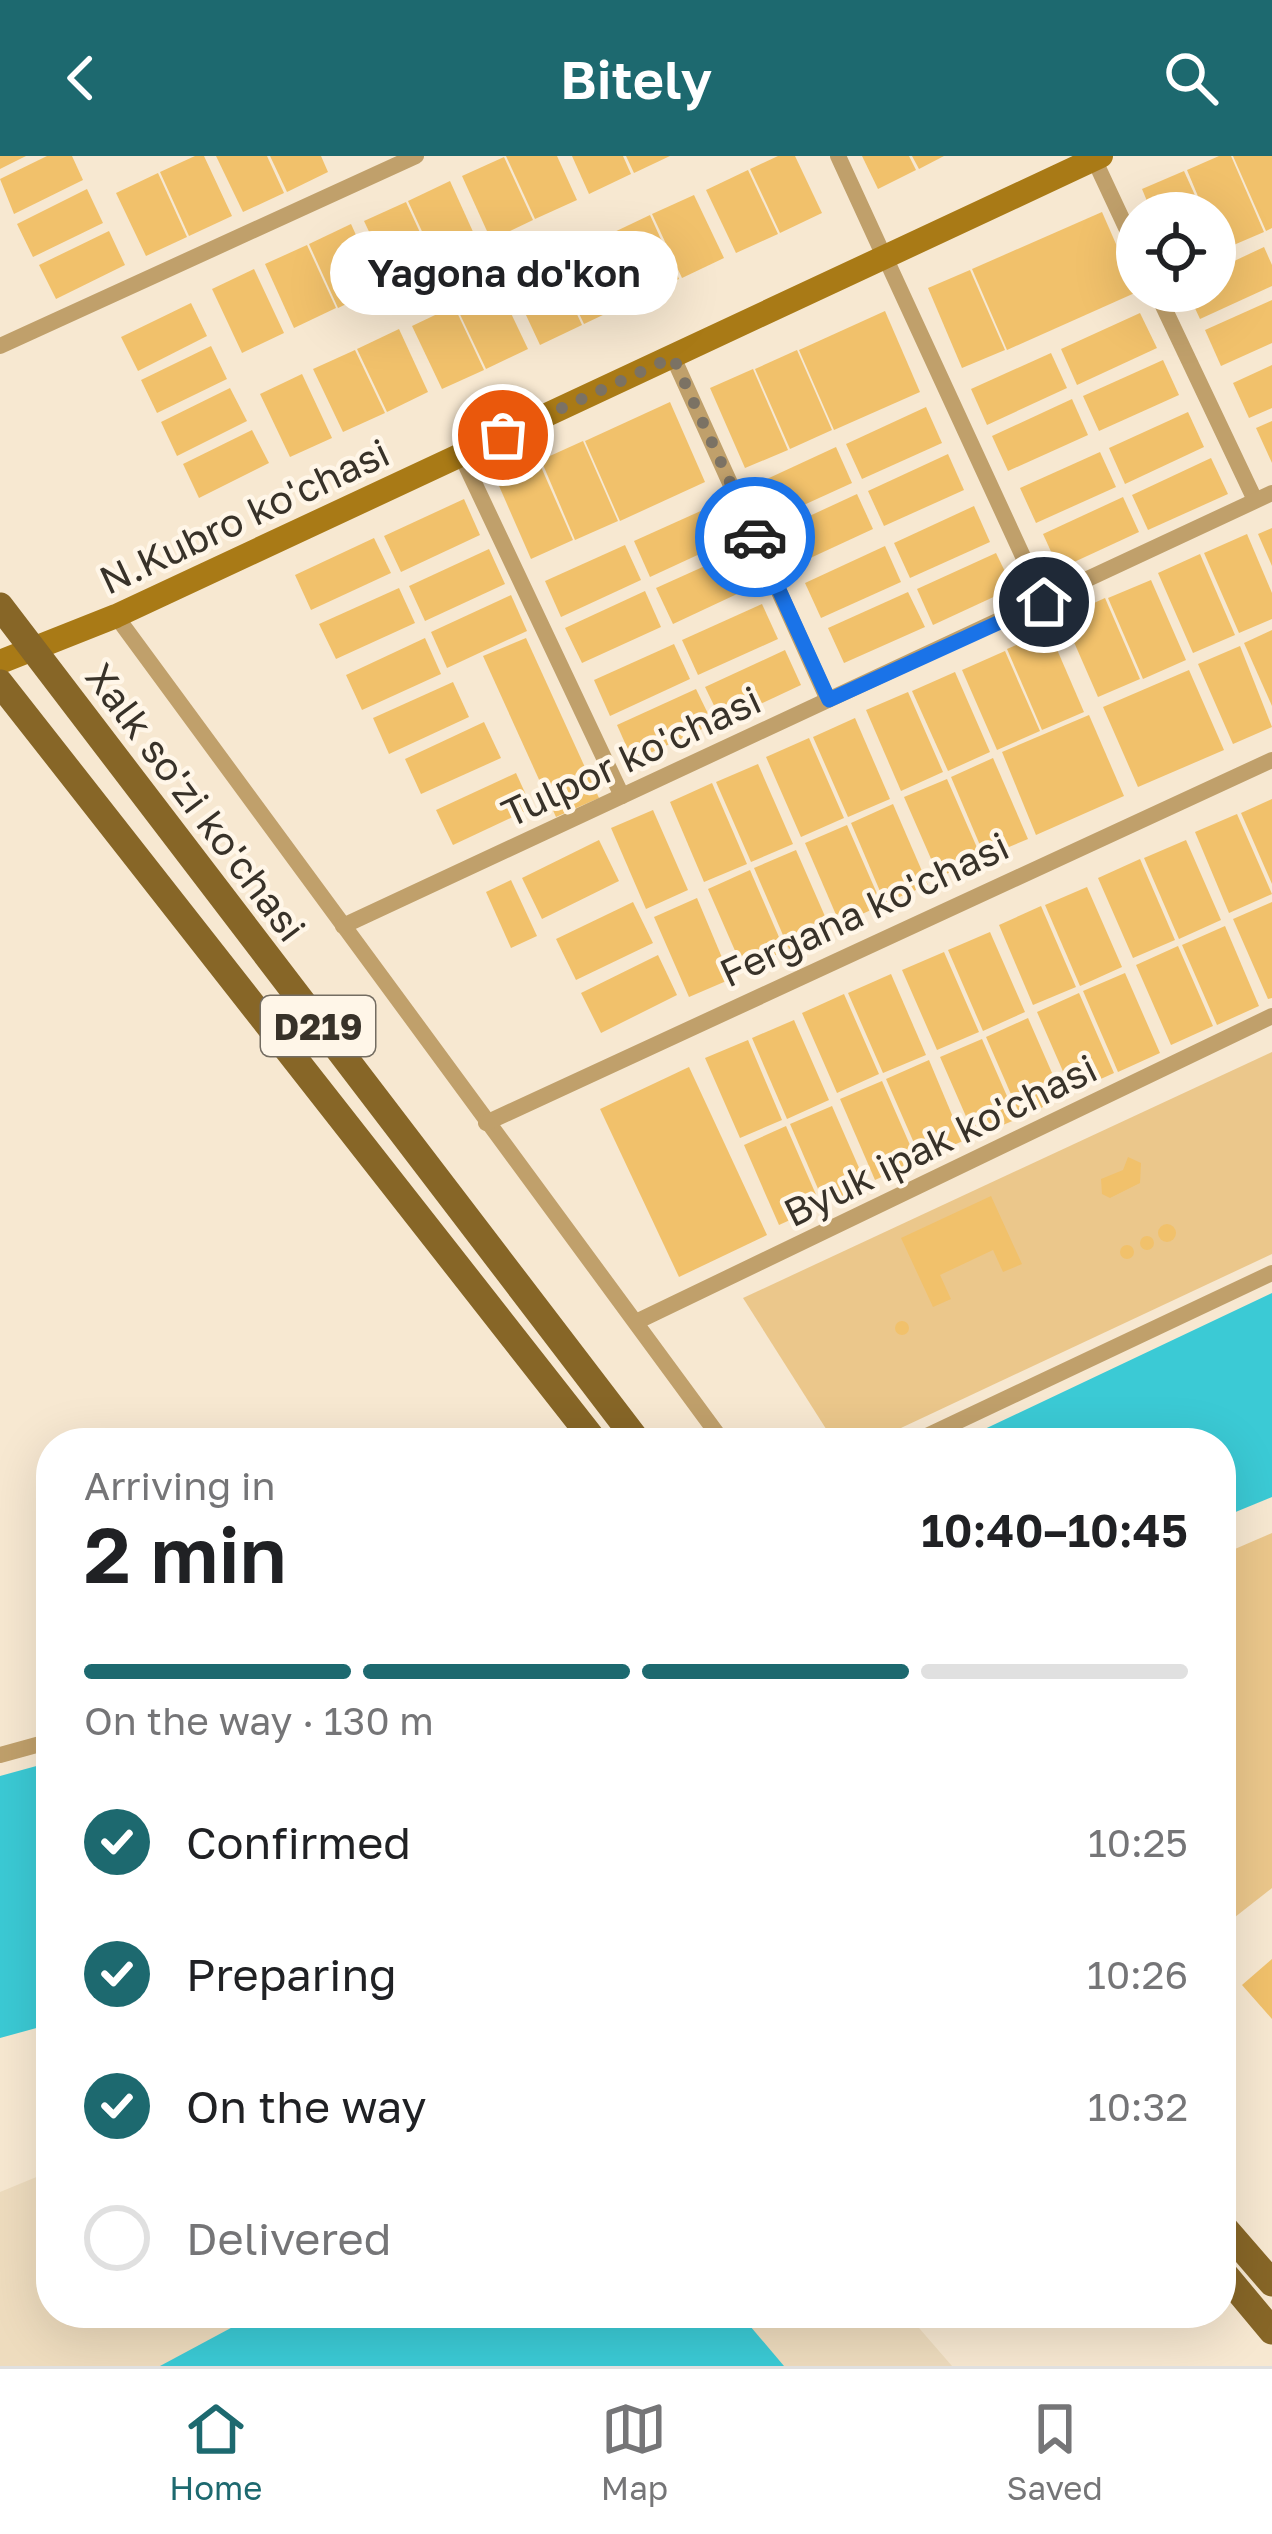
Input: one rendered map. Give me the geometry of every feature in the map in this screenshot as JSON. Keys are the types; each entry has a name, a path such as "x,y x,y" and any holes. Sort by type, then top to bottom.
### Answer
{"main road":[{"name":"Xalk so'zi ko'chasi","path":"0,606 628,1428"},
{"name":"Xalk so'zi ko'chasi","path":"0,683 584,1428"},
{"path":"1236,2241 1272,2283"},
{"path":"1236,2288 1272,2331"}],"street":[{"path":"0,346 416,156"},
{"path":"838,156 1044,602"},
{"path":"1097,157 1116,201"},
{"name":"N.Kubro ko'chasi","path":"0,662 116,616 1097,157"},
{"path":"1167,312 1264,496"},
{"path":"673,357 829,700"},
{"path":"461,455 622,796"},
{"name":"Tulpor ko'chasi","path":"343,926 1264,496"},
{"path":"116,616 713,1428"},
{"name":"Fergana ko'chasi","path":"486,1123 1272,760"},
{"name":"Byuk ipak ko'chasi","path":"636,1322 1272,1016"},
{"path":"944,1428 1272,1273"},
{"path":"0,1755 36,1745"}],"shaded area":[{"path":"1272,1052 1272,1254 901,1428 825,1428 743,1298"},
{"path":"1272,1533 1272,1888 1236,1916 1236,1549"},
{"path":"36,2177 36,2328 919,2328 952,2366 0,2366 0,2192"}],"water":[{"path":"1272,1293 1272,1497 1236,1512 1236,1428 987,1428"},
{"path":"36,1766 36,2028 0,2038 0,1776"},
{"path":"231,2328 752,2328 784,2366 160,2366"}],"building":[{"path":"0,156 26,156 0,169"},
{"path":"47,156 72,156 83,180 14,214 0,179"},
{"path":"204,156 232,216 189,236 160,172"},
{"path":"216,156 267,156 284,193 243,212"},
{"path":"270,156 321,156 328,172 287,192"},
{"path":"506,156 557,156 577,200 535,219"},
{"path":"572,156 623,156 631,174 589,194"},
{"path":"626,156 670,156 634,173"},
{"path":"778,156 795,156 822,213 780,233 750,169"},
{"path":"862,156 909,156 916,170 878,189"},
{"path":"912,156 944,156 919,169"},
{"path":"1219,156 1231,156 1264,232 1236,244 1236,192 1196,192 1187,170"},
{"path":"1233,156 1272,156 1272,228 1266,231"},
{"path":"504,157 533,220 491,240 462,176"},
{"path":"748,170 778,234 736,253 706,190"},
{"path":"1184,171 1194,192 1143,192"},
{"path":"158,173 187,237 146,256 116,193"},
{"path":"450,181 479,245 437,264 408,201"},
{"path":"87,189 103,223 33,257 17,224"},
{"path":"694,195 724,258 682,278 652,214"},
{"path":"406,202 435,265 394,285 364,221"},
{"path":"1102,212 1116,244 1116,301 1007,350 972,269"},
{"path":"650,215 679,279 638,298 608,235"},
{"path":"351,224 380,288 338,308 309,244"},
{"path":"109,231 125,265 56,299 39,265"},
{"path":"596,241 626,304 584,324 554,261"},
{"path":"307,245 336,308 294,328 265,264"},
{"path":"1264,247 1272,265 1272,286 1236,302 1236,260"},
{"path":"552,261 582,325 540,345 510,281"},
{"path":"254,269 284,333 242,353 212,289"},
{"path":"970,270 1005,350 962,368 928,288"},
{"path":"498,286 528,349 486,369 456,306"},
{"path":"1272,300 1272,343 1221,366 1205,330"},
{"path":"191,303 207,336 138,371 121,337"},
{"path":"454,306 484,370 442,389 412,326"},
{"path":"885,311 920,392 834,430 799,350"},
{"path":"1140,313 1157,348 1077,385 1061,349"},
{"path":"399,329 428,392 387,412 357,349"},
{"path":"211,346 227,379 157,413 141,380"},
{"path":"355,350 385,413 343,432 313,369"},
{"path":"797,350 832,430 790,449 755,369"},
{"path":"1051,353 1067,388 987,425 971,389"},
{"path":"1163,360 1179,395 1099,431 1083,396"},
{"path":"1272,365 1272,408 1249,418 1233,383"},
{"path":"753,369 788,450 745,468 710,388"},
{"path":"302,374 332,438 290,457 260,394"},
{"path":"230,388 247,421 177,456 161,422"},
{"path":"1072,399 1088,435 1008,471 992,436"},
{"path":"670,402 705,482 620,521 585,441"},
{"path":"926,407 942,443 862,479 846,444"},
{"path":"1188,412 1204,447 1125,484 1109,448"},
{"path":"1272,421 1272,463 1256,428"},
{"path":"252,430 269,463 199,498 183,464"},
{"path":"583,441 618,521 575,540 541,460"},
{"path":"836,447 852,483 773,519 756,484"},
{"path":"1100,452 1116,487 1036,523 1020,488"},
{"path":"948,454 964,490 884,526 868,491"},
{"path":"1211,458 1228,494 1148,530 1132,495"},
{"path":"538,460 573,540 531,559 496,479"},
{"path":"857,494 873,529 793,566 777,531"},
{"path":"1123,497 1139,532 1059,569 1043,534"},
{"path":"464,499 480,535 401,572 384,536"},
{"path":"714,505 730,540 650,577 634,541"},
{"path":"974,506 990,542 910,578 894,543"},
{"path":"1272,528 1272,566 1258,534"},
{"path":"1247,534 1272,593 1272,619 1239,633 1204,553"},
{"path":"374,538 391,573 311,610 295,575"},
{"path":"625,545 641,580 561,617 545,581"},
{"path":"885,546 901,582 821,618 805,583"},
{"path":"489,549 505,584 425,621 409,586"},
{"path":"736,552 752,587 673,624 656,588"},
{"path":"996,553 1013,588 933,625 917,589"},
{"path":"1200,554 1235,635 1193,653 1158,573"},
{"path":"1151,580 1186,660 1143,679 1108,598"},
{"path":"399,588 415,623 336,659 319,624"},
{"path":"645,591 661,627 582,663 565,628"},
{"path":"908,592 925,627 844,663 828,628"},
{"path":"511,595 527,631 447,668 431,632"},
{"path":"1105,598 1140,679 1098,697 1063,617"},
{"path":"762,604 778,639 698,675 682,640"},
{"path":"1272,630 1272,706 1244,643"},
{"path":"1049,631 1084,712 1042,730 1007,649"},
{"path":"425,638 441,674 362,710 346,675"},
{"path":"526,638 599,798 556,817 483,656"},
{"path":"674,644 690,679 610,716 594,680"},
{"path":"1240,646 1272,727 1233,744 1198,664"},
{"path":"785,650 801,685 722,722 705,687"},
{"path":"1005,651 1040,731 997,750 962,670"},
{"path":"1189,670 1224,750 1138,787 1103,707"},
{"path":"955,672 990,752 948,771 912,691"},
{"path":"453,682 469,717 389,754 373,718"},
{"path":"696,689 713,724 633,761 617,725"},
{"path":"908,692 943,772 901,791 866,710"},
{"path":"1089,715 1124,796 1036,835 1002,752"},
{"path":"855,718 890,799 848,817 813,737"},
{"path":"484,722 501,758 421,794 405,759"},
{"path":"809,738 844,818 801,837 766,757"},
{"path":"993,758 1028,839 985,857 951,777"},
{"path":"758,764 793,844 751,862 716,782"},
{"path":"516,773 532,808 453,845 436,810"},
{"path":"947,779 982,859 939,877 904,797"},
{"path":"712,783 747,864 704,882 670,802"},
{"path":"1272,799 1272,884 1241,813"},
{"path":"893,804 928,885 885,903 851,823"},
{"path":"653,810 688,890 646,909 611,828"},
{"path":"1237,814 1272,894 1229,913 1195,832"},
{"path":"847,825 882,905 840,924 805,843"},
{"path":"599,840 619,881 542,919 522,878"},
{"path":"1186,840 1221,920 1179,939 1144,858"},
{"path":"796,850 831,930 789,949 754,868"},
{"path":"1140,859 1175,940 1133,958 1098,878"},
{"path":"750,870 785,951 743,969 708,889"},
{"path":"511,880 537,936 511,948 486,892"},
{"path":"1087,887 1122,967 1080,986 1045,905"},
{"path":"697,898 731,979 689,997 654,917"},
{"path":"633,902 653,943 576,980 556,939"},
{"path":"1272,902 1272,998 1268,999 1233,919"},
{"path":"1041,906 1076,987 1033,1005 999,925"},
{"path":"1225,926 1259,1006 1217,1025 1182,945"},
{"path":"990,932 1025,1012 983,1031 948,950"},
{"path":"1178,946 1213,1026 1171,1045 1136,965"},
{"path":"944,952 979,1032 937,1050 902,970"},
{"path":"658,955 677,995 601,1033 581,993"},
{"path":"1125,973 1160,1053 1118,1072 1083,991"},
{"path":"891,974 926,1055 883,1073 848,993"},
{"path":"1079,993 1114,1073 1072,1092 1037,1012"},
{"path":"844,994 879,1074 837,1093 802,1013"},
{"path":"1028,1018 1063,1098 1021,1117 986,1037"},
{"path":"794,1020 829,1100 787,1119 752,1038"},
{"path":"982,1039 1017,1119 975,1137 940,1057"},
{"path":"748,1040 782,1120 740,1138 705,1058"},
{"path":"929,1060 963,1141 921,1159 886,1079"},
{"path":"689,1067 767,1235 679,1277 600,1109"},
{"path":"882,1081 917,1161 875,1180 840,1099"},
{"path":"832,1106 867,1186 825,1205 790,1124"},
{"path":"786,1126 821,1206 779,1225 744,1145"},
{"path":"1128,1157 1141,1163 1140,1183 1110,1198 1102,1194 1101,1179 1123,1170"},
{"path":"991,1196 1022,1264 1003,1272 993,1250 940,1275 951,1299 933,1307 901,1238"},
{"path":"1167,1224 1176,1233 1167,1242 1158,1233"},
{"path":"1147,1236 1154,1243 1147,1250 1140,1243"},
{"path":"1127,1245 1134,1252 1127,1259 1120,1252"},
{"path":"902,1321 909,1328 902,1335 895,1328"},
{"path":"1272,1959 1272,2019 1242,1985"}],"way so far":[{"path":"503,435 673,357 755,537"}],"place":[{"name":"Yagona do'kon","path":"503,435"}],"route":[{"path":"755,537 829,700 1044,602"}]}
